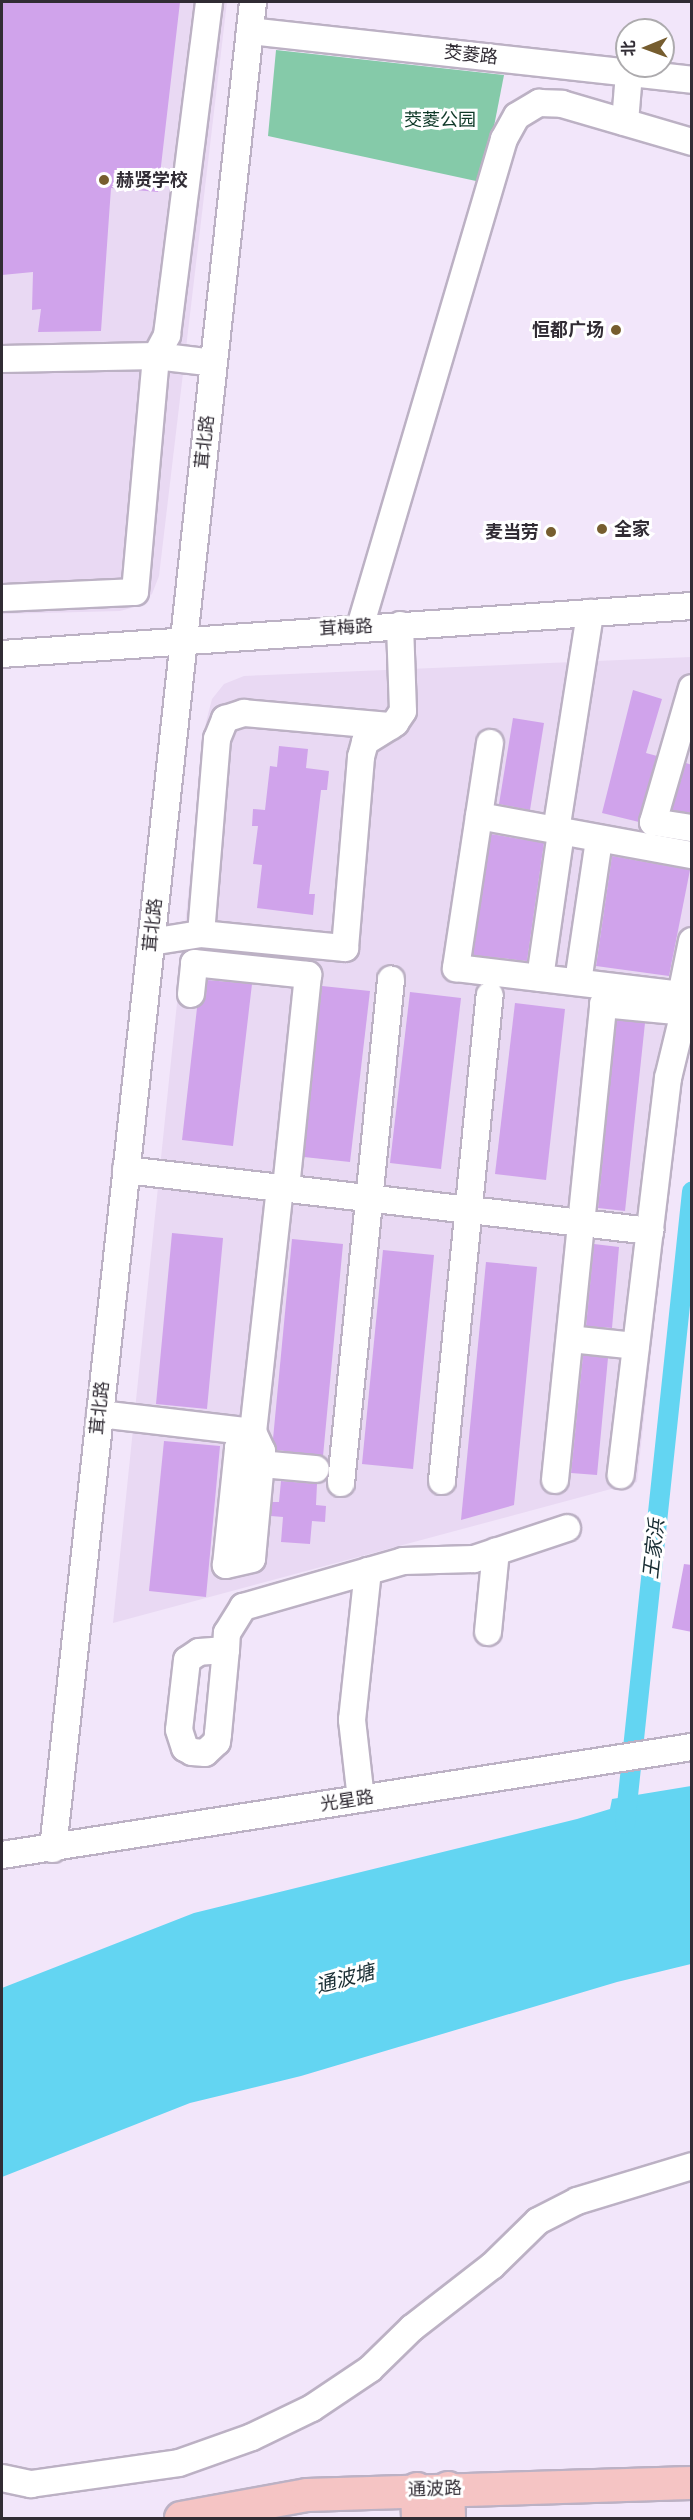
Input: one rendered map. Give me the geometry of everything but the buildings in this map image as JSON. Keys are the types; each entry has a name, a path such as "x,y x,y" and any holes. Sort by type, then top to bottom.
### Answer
{"main road":[{"name":"通波路","path":"181,2518 307,2495 417,2504 692,2483"}],"street":[{"path":"2,598 135,592 156,356 167,335 209,2"},
{"name":"茸北路","path":"53,1849 253,2"},
{"name":"茭菱路","path":"250,31 615,71"},
{"path":"621,78 625,126"},
{"name":"茭菱路","path":"674,78 692,80"},
{"path":"360,627 504,139 517,116 539,103 562,104 625,126 692,142"},
{"path":"2,359 156,356 214,363"},
{"name":"茸梅路","path":"2,654 183,643 400,624 692,606"},
{"path":"540,978 590,613"},
{"path":"151,942 201,934 345,948 361,757 365,742 390,726 403,711 400,624"},
{"path":"692,688 653,822 692,828"},
{"path":"201,934 217,739 225,719 244,712 390,726"},
{"path":"490,743 456,968 681,994 692,941"},
{"path":"479,816 692,855"},
{"path":"578,982 599,838"},
{"path":"191,993 194,963 308,975 253,1432 262,1451 252,1559 226,1565 238,1448 253,1432"},
{"path":"341,1483 391,979"},
{"path":"442,1481 490,995"},
{"path":"555,1480 603,1004 684,1012 668,1078 621,1475"},
{"path":"126,1170 650,1231"},
{"path":"570,1339 636,1346"},
{"path":"100,1414 253,1432"},
{"path":"261,1464 316,1469"},
{"path":"226,1650 232,1619 243,1607 403,1561 474,1559 567,1528"},
{"path":"488,1632 496,1551"},
{"path":"361,1799 352,1719 368,1570"},
{"name":"光星路","path":"2,1855 53,1849 692,1747"},
{"path":"2,2478 31,2484 158,2466 252,2437 312,2408 370,2369 412,2328 492,2266 538,2221 577,2201 692,2166"}],"shaded area":[{"name":"赫贤学校","path":"2,2 227,2 159,576 152,594 138,606 120,611 2,614"},
{"path":"691,657 691,1034 680,1085 637,1482 113,1623 206,722 212,699 224,684 244,676"}],"green space":[{"name":"茭菱公园","path":"276,50 504,75 489,152 476,181 268,136"}],"water":[{"name":"通波塘","path":"691,1786 691,1964 617,1982 301,2076 190,2103 2,2177 2,1988 194,1913 577,1819 610,1809 612,1799"}],"waterway":[{"name":"王家浜","path":"625,1824 692,1192"}],"place":[{"name":"赫贤学校","path":"104,180"},
{"name":"恒都广场","path":"616,330"},
{"name":"全家","path":"602,529"},
{"name":"麦当劳","path":"551,532"}]}
